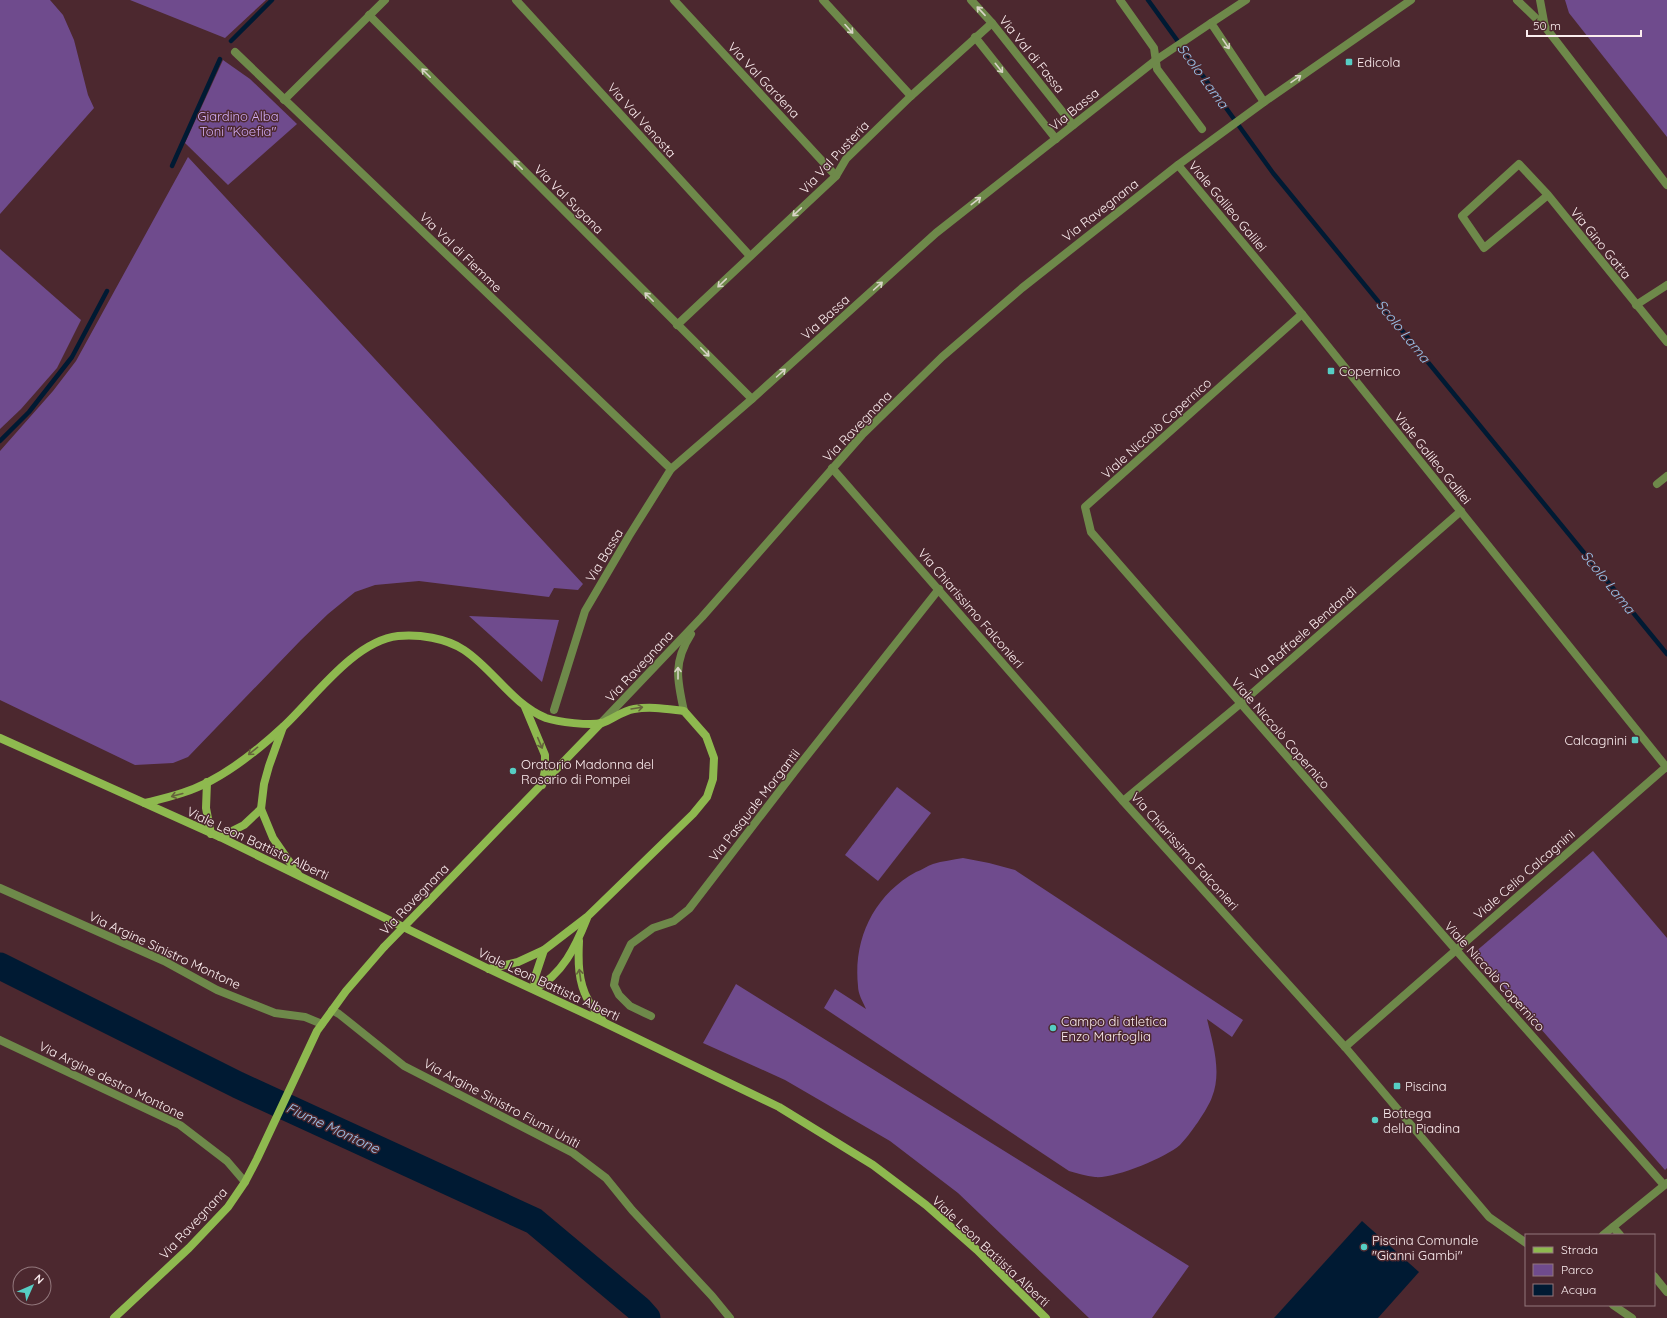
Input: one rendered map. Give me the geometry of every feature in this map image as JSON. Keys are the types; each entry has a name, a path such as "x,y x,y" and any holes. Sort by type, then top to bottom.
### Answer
{"main road":[{"path":"145,803 183,793 207,782 238,763 283,726 352,658 372,644 396,636 421,636 448,642 464,650 525,707 546,718 562,722 601,723 631,709 662,708 684,711 706,736 714,758 713,780 707,797 693,814 587,918 544,950 518,962 489,969"},
{"path":"525,707 545,754 545,770 542,785"},
{"name":"Via Ravegnana","path":"114,1318 189,1248 228,1207 257,1159 317,1031 354,981 384,947 601,723"},
{"path":"283,726 264,784 261,809 273,838 298,875"},
{"name":"Viale Leon Battista Alberti","path":"0,738 220,837 489,969 534,989 779,1107 873,1165 926,1206 971,1245 1046,1318"},
{"path":"207,782 206,808 211,834"},
{"path":"220,837 244,825 261,809"},
{"path":"544,950 535,977 534,989 547,983 556,975 579,939 587,918"},
{"path":"579,939 578,960 581,983 588,1001 603,1022"}],"street":[{"path":"284,100 384,0"},
{"name":"Via Val Venosta","path":"516,0 750,256"},
{"name":"Via Val Gardena","path":"674,0 836,176"},
{"path":"823,0 911,96"},
{"name":"Via Val di Fassa","path":"971,0 992,23 1073,125"},
{"path":"1120,0 1154,48 1157,69 1202,129"},
{"path":"1246,0 1211,23 1264,102"},
{"name":"Via Ravegnana","path":"601,723 702,617 862,435 942,357 1022,288 1178,165 1264,102 1411,0"},
{"path":"1517,0 1546,28 1667,185"},
{"path":"1540,0 1546,28"},
{"name":"Via Val Sugana","path":"369,15 752,399"},
{"name":"Via Val Pusteria","path":"677,325 836,176 846,159 911,96 992,23"},
{"name":"Via Bassa","path":"554,710 585,611 629,536 671,469 752,399 936,233 1156,60 1211,23"},
{"path":"975,37 1056,138"},
{"name":"Via Val di Fiemme","path":"234,52 671,469"},
{"name":"Via Gino Gatta","path":"1548,195 1484,248 1462,216 1519,164 1548,195 1667,342"},
{"name":"Viale Galileo Galilei","path":"1178,165 1302,314 1666,767"},
{"path":"1636,305 1667,285"},
{"name":"Viale Niccolò Copernico","path":"1302,314 1085,507 1090,532 1456,950 1666,1184"},
{"name":"Via Chiarissimo Falconieri","path":"832,468 1123,801 1344,1047 1489,1217 1525,1242"},
{"path":"1657,484 1667,476"},
{"name":"Via Raffaele Bendandi","path":"1123,801 1240,704 1461,511"},
{"name":"Via Pasquale Morgantii","path":"651,1016 630,1006 619,995 614,985 616,975 631,944 653,928 674,921 690,909 798,767 939,589"},
{"path":"684,711 678,685 678,662 686,641 702,617"},
{"name":"Viale Celio Calcagnini","path":"1344,1047 1666,767"},
{"name":"Via Argine Sinistro Montone","path":"0,888 164,961 217,990 275,1013 305,1017 322,1024"},
{"name":"Via Argine Sinistro Fiumi Uniti","path":"332,1010 404,1066 573,1153 606,1178 632,1210 712,1296 730,1318"},
{"name":"Via Argine destro Montone","path":"0,1040 180,1125 227,1161 244,1182"},
{"path":"1604,1234 1666,1184"},
{"path":"1613,1227 1619,1234"},
{"path":"1655,1277 1667,1292"},
{"path":"1614,1306 1632,1318"}],"green space":[{"path":"0,0 50,0 63,15 74,40 88,95 94,108 0,214"},
{"path":"130,0 266,0 225,38"},
{"path":"1565,0 1667,0 1667,137 1569,13"},
{"name":"Giardino Alba Toni \"Koefia\"","path":"223,60 250,79 297,124 228,185 185,143"},
{"path":"188,157 583,584 578,590 554,588 549,597 419,581 375,585 355,592 328,614 301,640 188,757 173,763 135,765 0,700 0,451 53,391 76,361"},
{"path":"0,249 81,320 57,368 21,409 0,429"},
{"path":"469,616 559,620 542,682"},
{"path":"897,787 931,813 878,881 845,855"},
{"path":"1593,851 1667,938 1667,1168 1665,1170 1474,953"},
{"path":"963,858 1015,870 1243,1020 1232,1037 1207,1019 1216,1058 1215,1087 1210,1102 1193,1129 1180,1145 1163,1156 1139,1167 1114,1175 1095,1177 1069,1171 824,1008 835,989 866,1009 858,989 857,969 863,935 869,920 889,893 901,882 916,872 936,863"},
{"path":"736,984 1189,1266 1152,1318 1089,1318 958,1193 890,1141 785,1080 703,1043"}],"water":[{"name":"Piscina Comunale \"Gianni Gambi\"","path":"1362,1221 1419,1272 1378,1318 1274,1318"}],"waterway":[{"path":"231,41 272,0"},
{"name":"Scolo Lama","path":"1148,0 1273,173 1667,654"},
{"path":"172,166 220,59"},
{"path":"0,441 29,412 72,357 107,291"},
{"name":"Fiume Montone","path":"0,966 238,1085 534,1221 639,1309 647,1318"}],"place":[{"name":"Edicola","path":"1349,62"},
{"name":"Copernico","path":"1331,371"},
{"name":"Calcagnini","path":"1635,740"},
{"name":"Oratorio Madonna del Rosario di Pompei","path":"513,771"},
{"name":"Campo di atletica Enzo Marfoglia","path":"1053,1028"},
{"name":"Piscina","path":"1397,1086"},
{"name":"Bottega della Piadina","path":"1375,1120"},
{"name":"Piscina Comunale \"Gianni Gambi\"","path":"1364,1247"}]}
